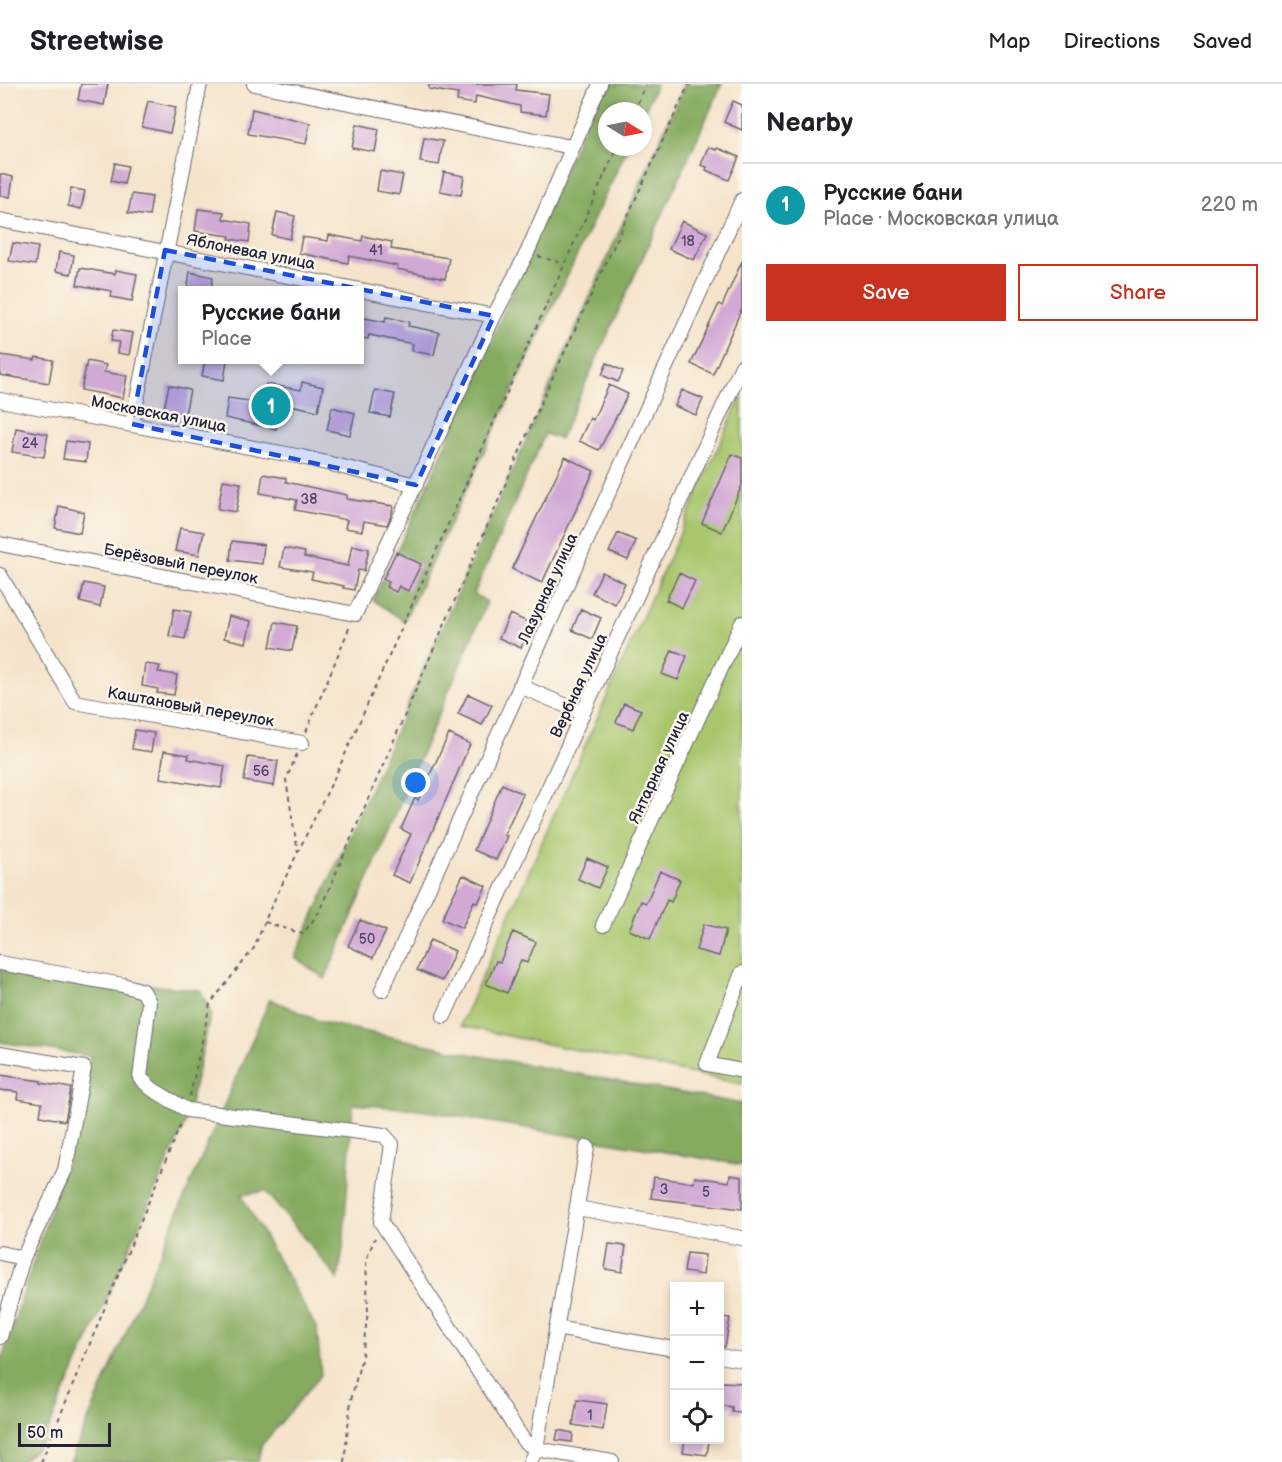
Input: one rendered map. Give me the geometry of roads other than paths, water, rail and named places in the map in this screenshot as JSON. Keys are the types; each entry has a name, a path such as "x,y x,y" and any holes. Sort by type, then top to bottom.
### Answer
{"street":[{"path":"132,424 200,84"},
{"path":"254,84 571,147"},
{"path":"416,485 494,316 527,253 600,84"},
{"name":"Лазурная улица","path":"382,990 742,200"},
{"name":"Яблоневая улица","path":"0,220 344,286"},
{"name":"Яблоневая улица","path":"364,290 494,316"},
{"name":"Вербная улица","path":"444,1016 742,366"},
{"name":"Московская улица","path":"0,400 302,457 416,485"},
{"name":"Берёзовый переулок","path":"0,544 355,614 416,485"},
{"name":"Каштановый переулок","path":"0,575 75,702 302,744"},
{"name":"Янтарная улица","path":"603,925 742,623"},
{"path":"520,686 583,714"},
{"path":"0,963 123,985 143,991 148,1002 140,1078 152,1089 187,1110 384,1135 392,1144 381,1222 533,1455"},
{"path":"742,973 706,1064 742,1071"},
{"path":"0,1054 84,1068 65,1170 23,1258 0,1337"},
{"path":"533,1455 587,1147"},
{"path":"577,1208 742,1238"},
{"path":"0,1253 23,1258"},
{"path":"556,1328 670,1348"},
{"path":"724,1357 742,1360"},
{"path":"533,1455 612,1462"}],"place":[{"name":"Русские бани","path":"271,406"}]}
